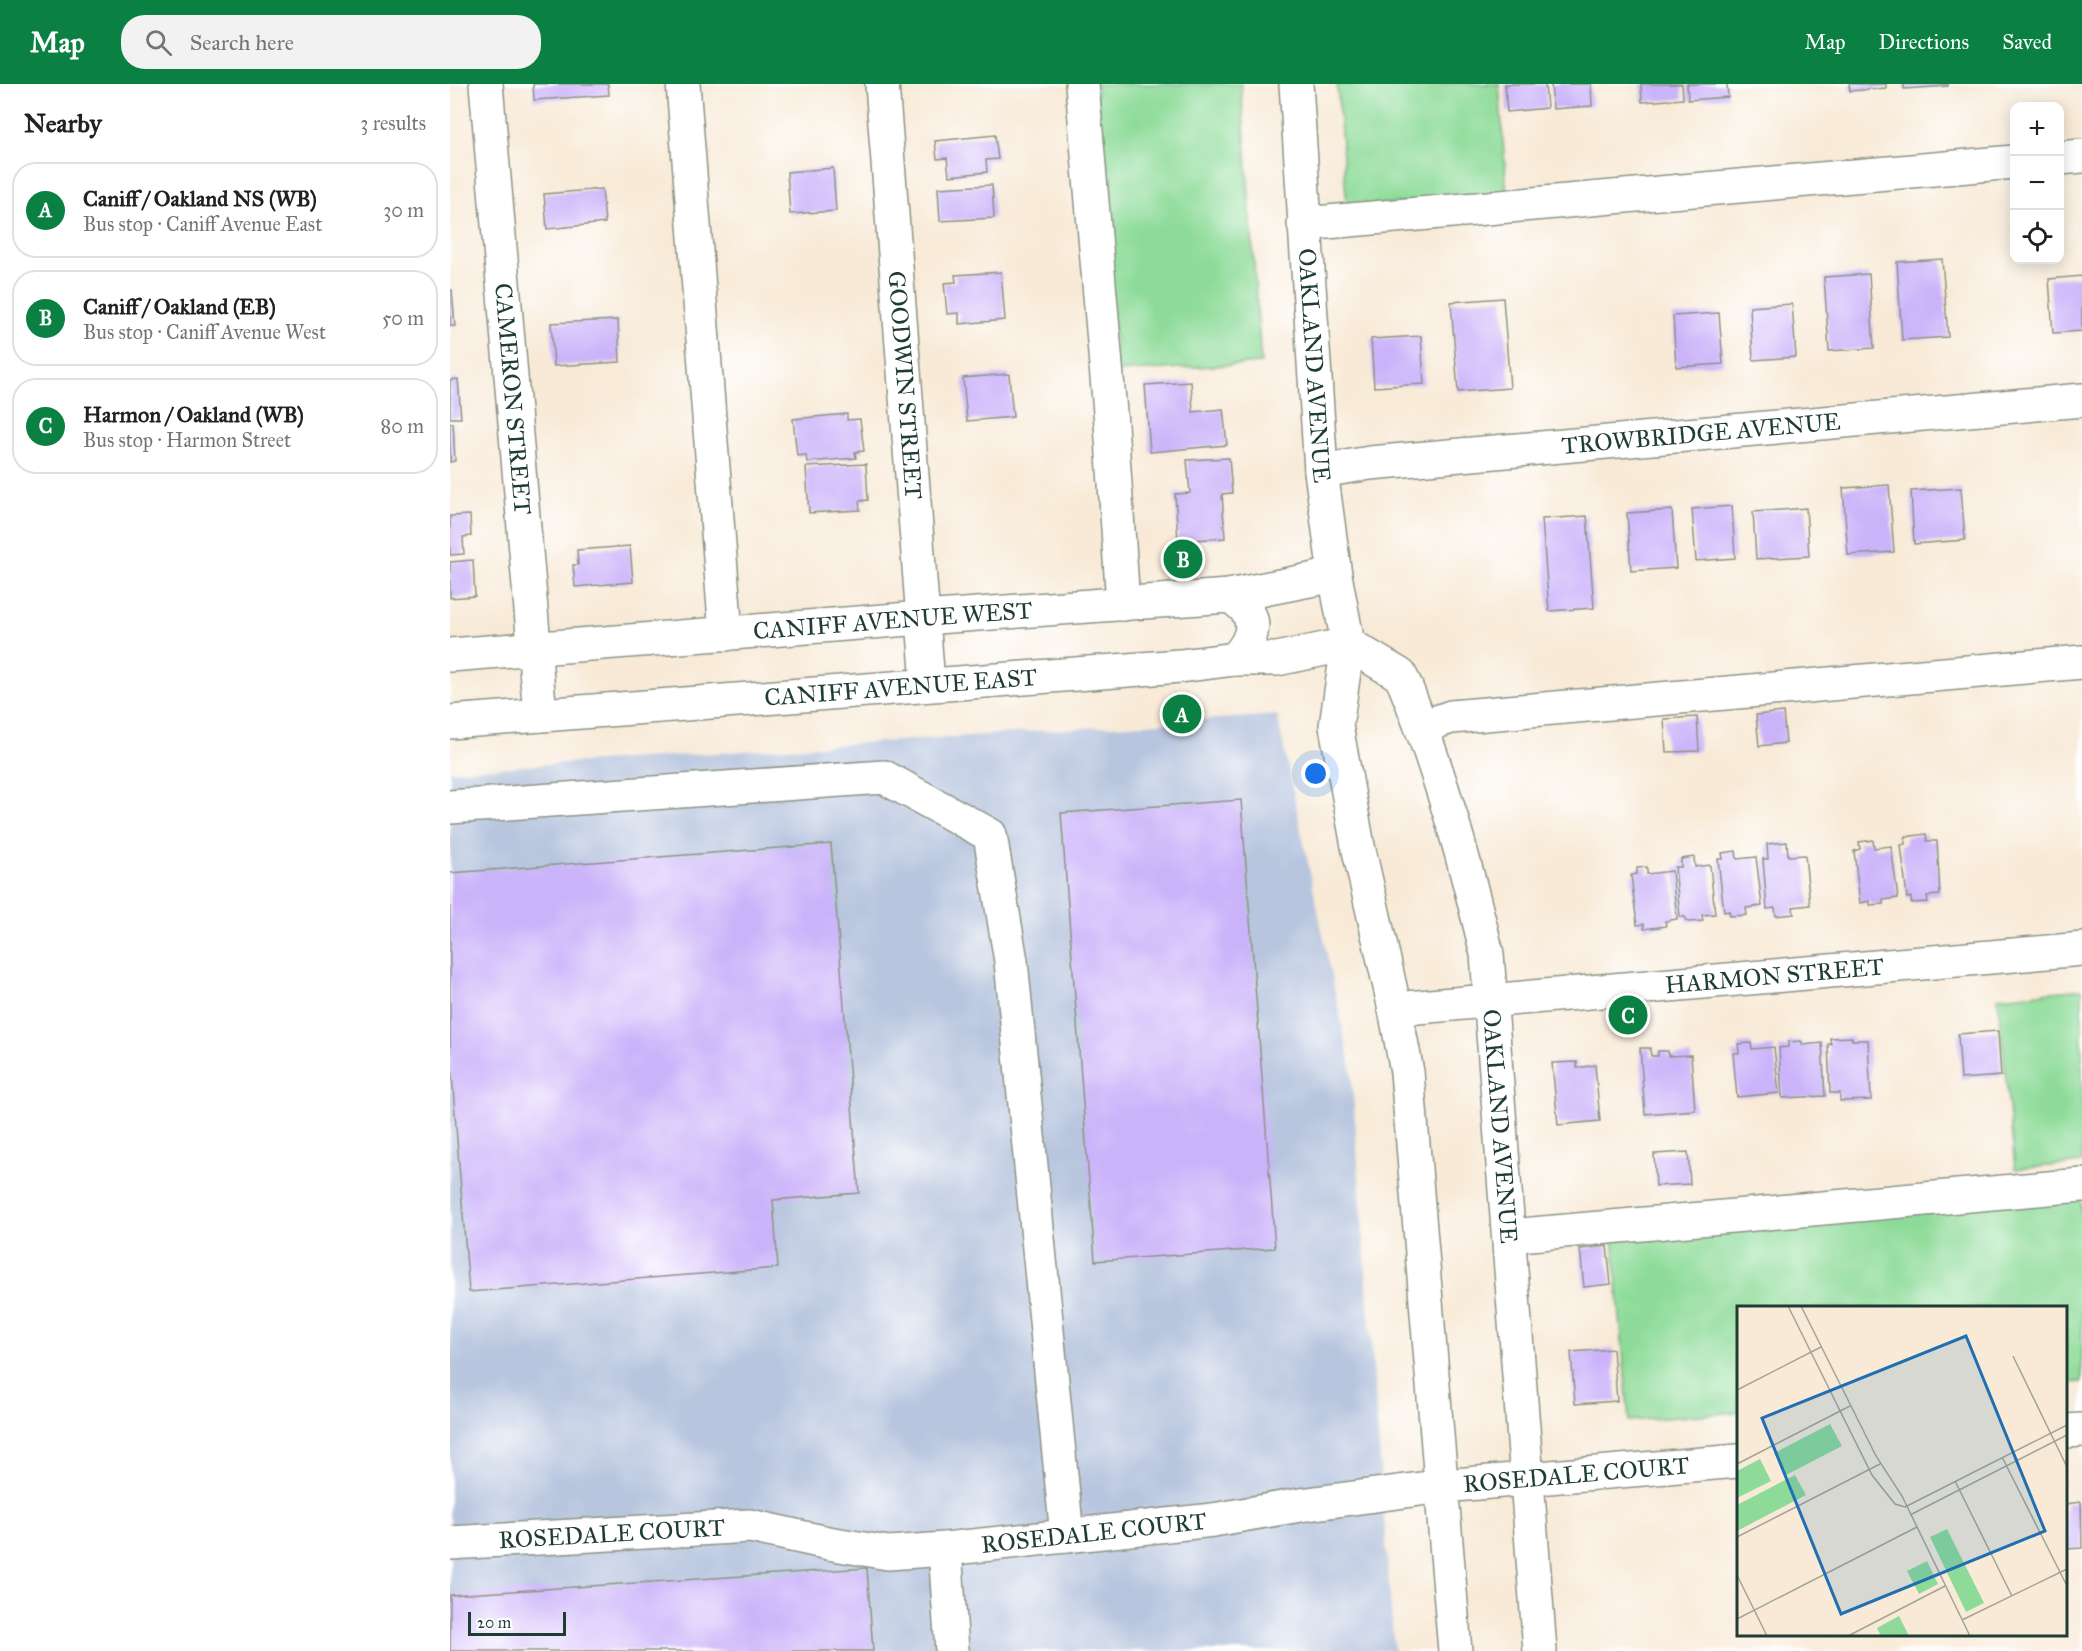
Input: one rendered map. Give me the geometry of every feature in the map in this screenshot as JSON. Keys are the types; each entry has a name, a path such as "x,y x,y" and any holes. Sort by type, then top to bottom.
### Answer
{"street":[{"name":"CAMERON STREET","path":"486,84 540,715"},
{"path":"683,84 726,634"},
{"name":"GOODWIN STREET","path":"882,84 928,684"},
{"path":"1082,84 1111,424 1123,604"},
{"name":"OAKLAND AVENUE","path":"1296,84 1321,471 1335,575 1348,644 1336,726 1358,846 1407,1072 1455,1651"},
{"path":"2064,158 2082,156"},
{"path":"1304,224 2010,162"},
{"name":"TROWBRIDGE AVENUE","path":"1321,471 1370,463 2082,400"},
{"name":"CANIFF AVENUE WEST","path":"450,655 1229,596 1335,575"},
{"path":"1229,596 1247,610 1253,631 1247,646 1235,659"},
{"name":"OAKLAND AVENUE","path":"1348,644 1400,675 1422,727 1449,805 1468,872 1487,954 1540,1651"},
{"name":"CANIFF AVENUE EAST","path":"450,722 1180,666 1235,659 1277,659 1348,644"},
{"path":"1422,727 1451,717 2082,662"},
{"path":"450,807 884,777 990,835 1011,961 1067,1536"},
{"name":"HARMON STREET","path":"1395,1009 2082,949"},
{"path":"1509,1236 2082,1185"},
{"path":"2067,1431 2082,1430"},
{"name":"ROSEDALE COURT","path":"450,1543 750,1526 888,1553 1213,1520 1300,1505 1443,1486 1737,1461"},
{"path":"945,1549 952,1651"}],"shaded area":[{"path":"1277,715 1351,1068 1394,1651 450,1651 450,771"}],"green space":[{"path":"1096,84 1241,84 1261,363 1117,372"},
{"path":"1337,84 1499,84 1507,196 1347,207"},
{"path":"2082,989 2082,1163 2015,1169 1998,997"},
{"path":"2080,1196 2082,1382 2067,1383 2067,1306 1737,1306 1737,1412 1629,1421 1613,1237"}],"building":[{"path":"533,84 608,84 609,95 534,100"},
{"path":"1505,84 1545,84 1547,108 1507,112"},
{"path":"1551,84 1591,84 1592,106 1553,109"},
{"path":"1641,84 1682,84 1683,99 1642,102"},
{"path":"1687,84 1727,84 1728,97 1688,100"},
{"path":"1849,84 1886,84 1886,88 1850,91"},
{"path":"1904,84 1948,84 1948,86 1904,89"},
{"path":"995,135 998,159 986,160 987,172 949,176 947,158 937,159 935,141"},
{"path":"833,168 836,211 790,214 787,172"},
{"path":"992,185 994,218 940,221 938,188"},
{"path":"602,189 605,223 547,229 544,194"},
{"path":"1942,259 1948,337 1902,340 1897,262"},
{"path":"1001,272 1005,320 959,324 959,313 947,314 944,283 956,282 955,275"},
{"path":"1869,274 1874,348 1829,351 1824,277"},
{"path":"2082,276 2082,331 2053,333 2049,279"},
{"path":"450,290 452,290 455,326 450,326"},
{"path":"1503,298 1510,388 1458,392 1451,302"},
{"path":"1792,304 1796,357 1753,360 1750,307"},
{"path":"1719,313 1723,364 1676,367 1673,316"},
{"path":"618,320 620,362 554,366 551,323"},
{"path":"1421,336 1424,384 1374,387 1371,339"},
{"path":"1009,374 1013,417 967,421 963,378"},
{"path":"458,379 461,418 450,418 450,380"},
{"path":"1191,382 1193,412 1223,409 1227,445 1150,452 1145,385"},
{"path":"847,414 847,420 860,419 864,451 855,452 856,458 807,462 806,455 797,456 793,419"},
{"path":"450,423 453,423 455,461 450,462"},
{"path":"1229,458 1232,493 1222,494 1225,538 1178,541 1175,494 1190,493 1187,460"},
{"path":"866,464 868,500 859,501 860,510 809,513 806,467"},
{"path":"1889,485 1894,552 1848,555 1843,488"},
{"path":"1961,488 1965,540 1914,544 1911,491"},
{"path":"1732,506 1735,558 1696,561 1692,509"},
{"path":"1806,508 1809,556 1756,559 1753,512"},
{"path":"1672,510 1676,568 1631,571 1627,513"},
{"path":"470,515 471,536 463,537 464,554 450,555 450,516"},
{"path":"1587,516 1594,608 1549,611 1542,519"},
{"path":"630,546 633,582 575,587 573,565 578,565 577,550"},
{"path":"473,560 475,596 450,598 450,562"},
{"path":"1783,712 1786,743 1759,746 1756,715"},
{"path":"1697,717 1699,751 1666,752 1664,719"},
{"path":"1241,800 1275,1248 1095,1261 1061,813"},
{"path":"1926,834 1927,841 1937,841 1940,895 1927,896 1928,902 1911,903 1911,897 1907,898 1901,845 1905,844 1905,837"},
{"path":"1873,840 1874,848 1891,846 1898,898 1883,900 1883,904 1870,905 1870,901 1860,903 1854,851 1860,849 1859,842"},
{"path":"1787,842 1788,856 1805,855 1810,905 1793,907 1794,914 1776,916 1775,908 1767,909 1763,859 1768,859 1767,844"},
{"path":"831,844 859,1193 773,1200 778,1268 469,1292 450,1050 450,873"},
{"path":"1736,851 1737,859 1756,857 1762,906 1746,908 1747,915 1730,916 1729,911 1724,912 1718,859 1723,859 1722,853"},
{"path":"1694,857 1695,867 1710,865 1715,914 1702,915 1703,921 1688,922 1685,917 1680,917 1675,867 1681,867 1681,859"},
{"path":"1647,867 1647,874 1672,871 1677,919 1665,921 1666,926 1644,929 1644,924 1637,925 1631,875 1637,874 1637,868"},
{"path":"1998,1031 2001,1076 1961,1079 1958,1034"},
{"path":"1852,1037 1852,1040 1868,1040 1871,1100 1840,1101 1840,1093 1830,1093 1828,1044 1831,1044 1830,1038"},
{"path":"1801,1041 1803,1045 1822,1043 1825,1096 1782,1098 1779,1048 1788,1047 1788,1042"},
{"path":"1751,1043 1752,1049 1774,1047 1779,1093 1737,1097 1733,1053 1739,1053 1738,1044"},
{"path":"1640,1048 1650,1048 1651,1056 1658,1056 1658,1051 1668,1051 1668,1056 1691,1055 1695,1110 1645,1114"},
{"path":"1577,1062 1577,1068 1595,1065 1600,1121 1558,1125 1552,1063"},
{"path":"1688,1152 1690,1184 1656,1186 1654,1154"},
{"path":"1607,1246 1611,1284 1584,1287 1580,1249"},
{"path":"1613,1349 1617,1401 1575,1404 1571,1352"},
{"path":"2081,1502 2082,1548 2067,1549 2067,1504"},
{"path":"867,1568 873,1651 450,1651 450,1595"}],"place":[{"name":"Caniff / Oakland (EB)","path":"1183,559"},
{"name":"Caniff / Oakland NS (WB)","path":"1182,714"},
{"name":"Harmon / Oakland (WB)","path":"1628,1015"}]}
